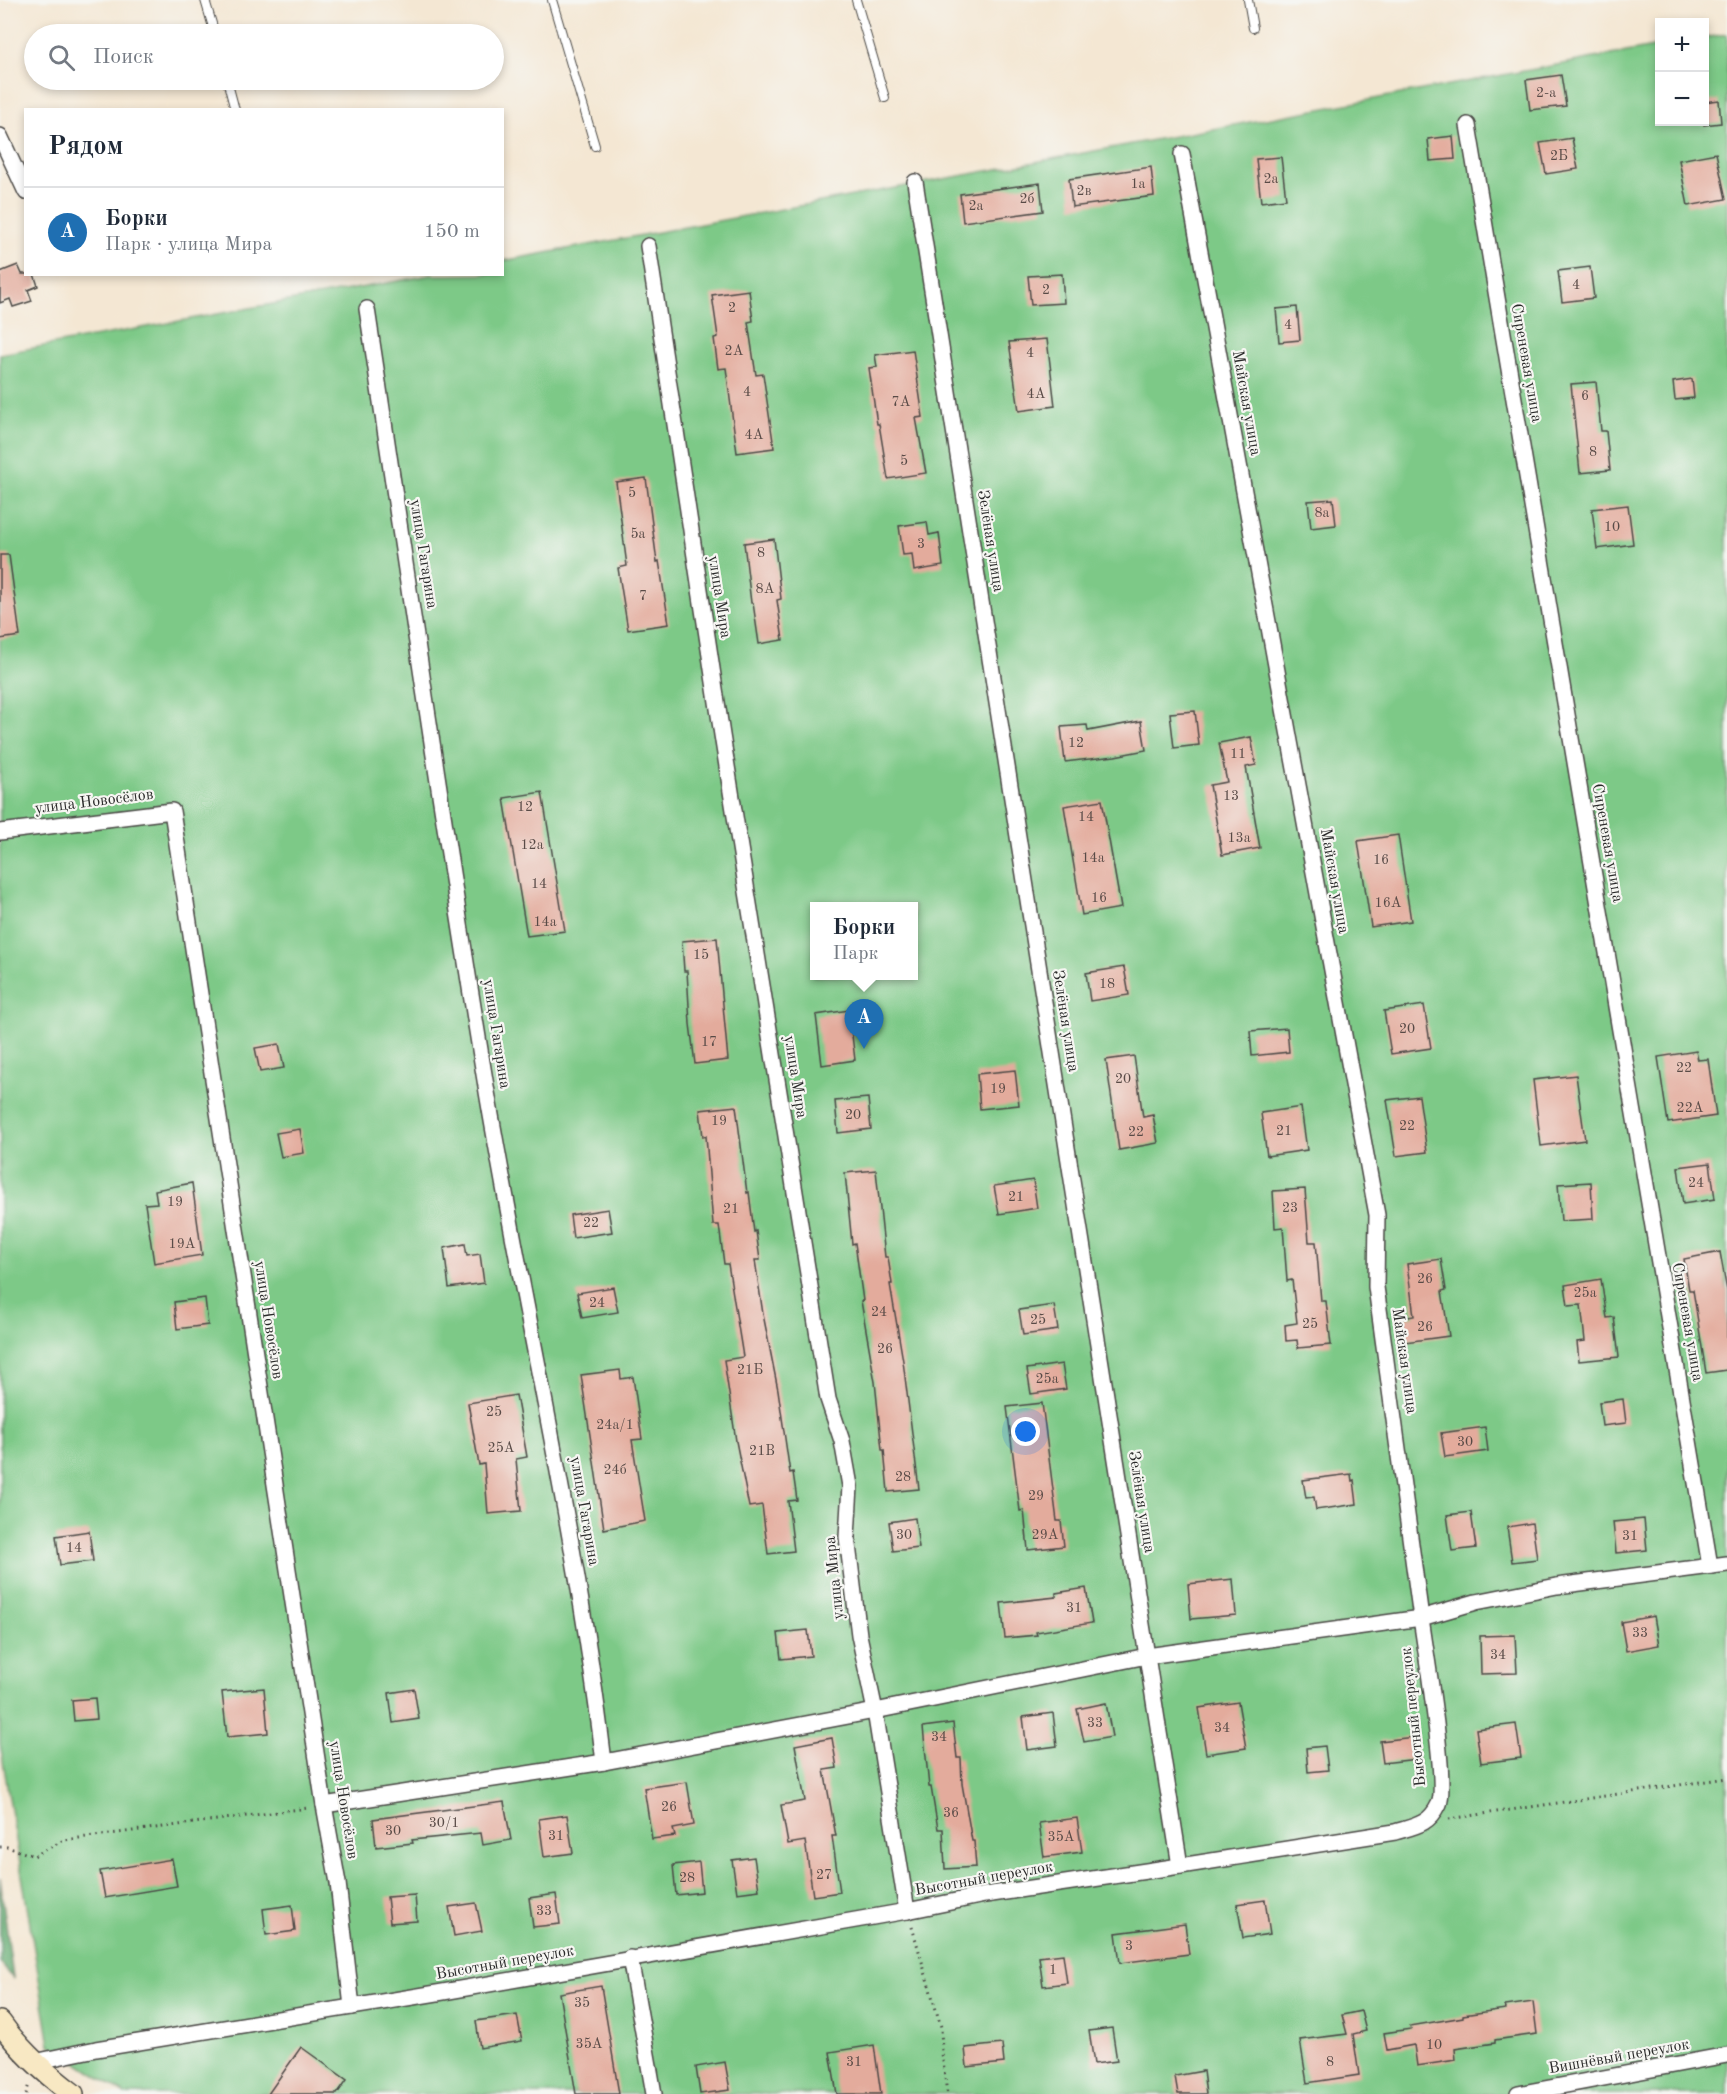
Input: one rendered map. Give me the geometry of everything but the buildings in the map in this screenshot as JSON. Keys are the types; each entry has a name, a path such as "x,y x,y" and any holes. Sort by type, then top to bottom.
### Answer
{"street":[{"name":"Сиреневая улица","path":"1467,125 1710,1566"},
{"path":"0,136 24,188"},
{"name":"Майская улица","path":"1182,154 1377,1215 1376,1287 1421,1618"},
{"name":"Зелёная улица","path":"915,182 1180,1866"},
{"name":"улица Мира","path":"648,246 722,735 828,1400 842,1441 850,1486 847,1537 859,1635 875,1711 908,1911"},
{"name":"улица Гагарина","path":"367,309 482,1065 575,1561 604,1762"},
{"name":"улица Новосёлов","path":"0,832 172,811 324,1805 338,1883 352,2007"},
{"path":"324,1805 604,1762 875,1711 1147,1656 1421,1618 1476,1602 1557,1586 1727,1563"},
{"name":"Высотный переулок","path":"34,2062 96,2049 908,1911 985,1895 1395,1832 1426,1822 1440,1803 1441,1775 1421,1618"},
{"path":"630,1958 654,2094"},
{"path":"0,2022 46,2075 73,2094"},
{"name":"Вишнёвый переулок","path":"1518,2094 1727,2055"}],"lane":[{"path":"205,0 212,24"},
{"path":"552,0 595,146"},
{"path":"856,0 885,98"},
{"path":"1248,0 1253,28"},
{"path":"230,90 234,108"}],"path":[{"path":"1426,1822 1727,1779"},
{"path":"0,1847 34,1856 64,1840 324,1805"},
{"path":"908,1911 940,2027 947,2094"}],"green space":[{"path":"1727,34 1727,2094 125,2094 50,2045 0,1743 0,354 425,276 504,276 504,261 1655,47 1655,126 1709,126 1709,37"},
{"path":"0,1878 13,1978 0,1963"}],"place":[{"name":"Борки","path":"864,1049"}]}
